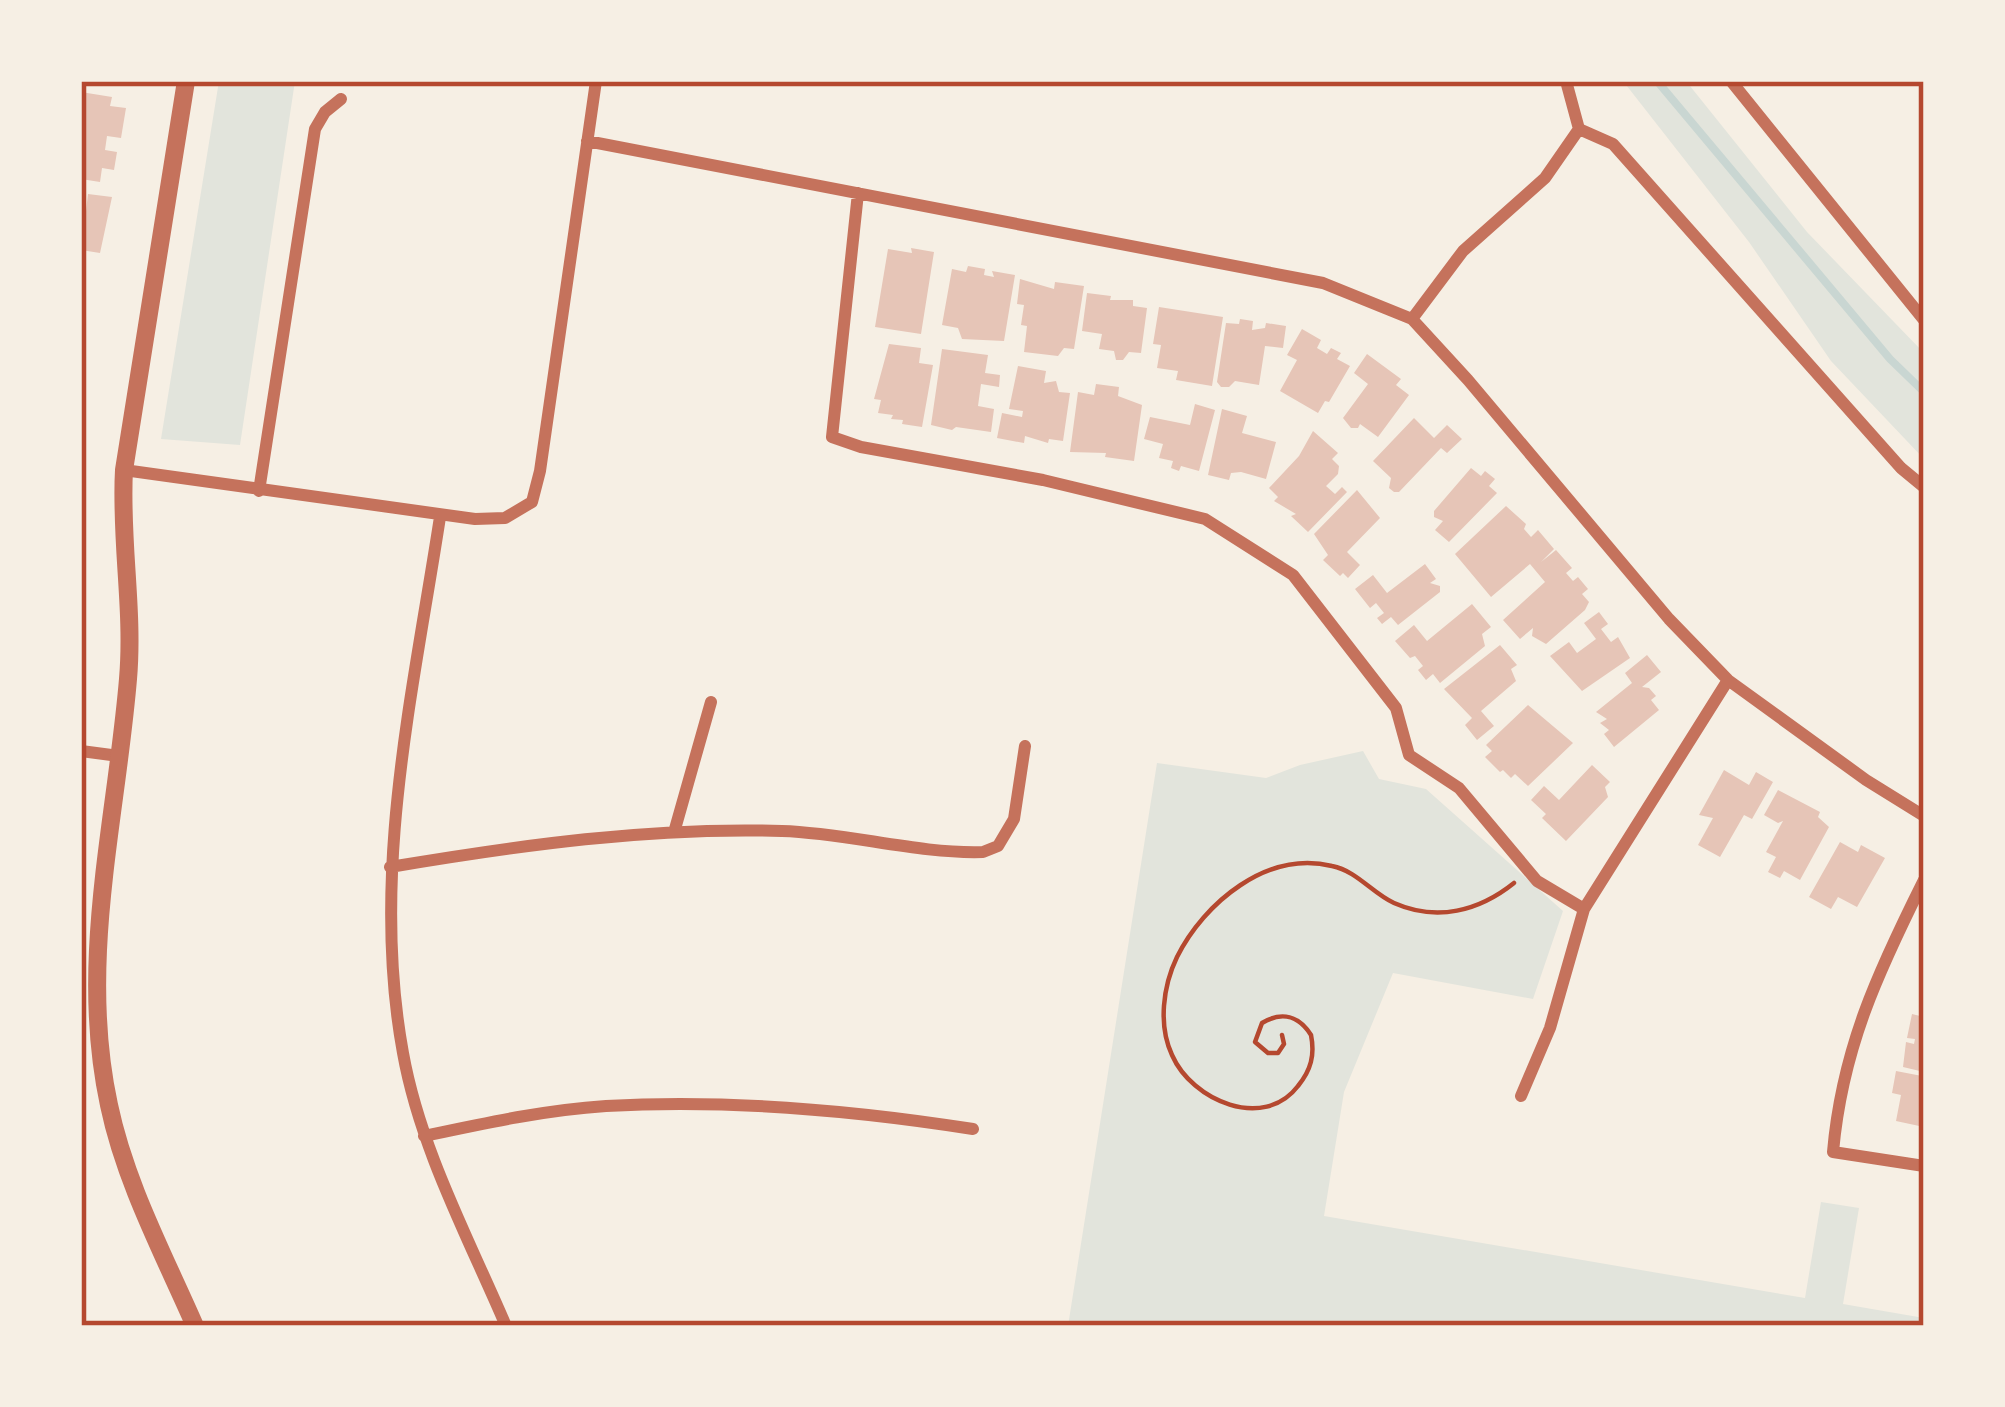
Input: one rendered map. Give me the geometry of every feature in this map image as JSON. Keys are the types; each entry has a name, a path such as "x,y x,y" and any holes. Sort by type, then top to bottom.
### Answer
{"street":[{"path":"186,81 124,470 131,633 95,988 99,1051 117,1137 195,1326"},
{"path":"124,470 440,517 505,518 532,502 541,471 596,81"},
{"path":"1412,319 1462,251 1545,178 1579,129 1566,81"},
{"path":"1731,81 1924,320"},
{"path":"259,491 315,129 341,99"},
{"path":"1579,129 1613,144 1900,468 1924,487"},
{"path":"586,141 1323,283 1412,319 1669,619 1728,680 1866,780 1924,815"},
{"path":"858,193 832,437 1204,519 1293,575 1396,708 1409,754 1459,788 1528,873 1584,909"},
{"path":"440,517 390,867 390,918 403,1053 424,1136 506,1326"},
{"path":"1521,1096 1550,1028 1584,909 1728,680"},
{"path":"675,829 711,702"},
{"path":"390,867 544,841 675,829 788,831 983,852 998,846 1014,819 1024,746"},
{"path":"81,751 119,756"},
{"path":"1924,880 1874,982 1848,1053 1833,1153 1924,1166"},
{"path":"424,1136 520,1116 663,1104 783,1106 885,1115 973,1130"}],"path":[{"path":"1282,1035 1284,1044 1278,1053 1268,1053 1255,1042 1257,1029 1268,1019 1290,1016 1311,1035 1313,1059 1288,1099 1266,1110 1242,1108 1210,1096 1172,1056 1164,999 1175,961 1210,908 1238,887 1258,875 1288,867 1334,866 1394,903 1459,913 1491,899 1528,873"}],"shaded area":[{"path":"219,81 295,81 240,445 161,439"},
{"path":"1623,81 1686,81 1807,232 1924,353 1924,459 1831,361 1749,242"},
{"path":"1363,751 1379,779 1426,789 1563,911 1533,999 1393,973 1344,1092 1324,1216 1805,1298 1821,1202 1859,1208 1843,1304 1924,1318 1924,1326 1068,1326 1157,763 1266,778"}],"building":[{"path":"81,92 112,97 110,106 126,108 121,138 107,136 105,150 117,152 114,170 102,168 100,182 81,179"},
{"path":"88,194 112,197 100,253 81,250 81,211 86,211"},
{"path":"911,248 934,252 921,334 875,327 888,249 912,253"},
{"path":"968,266 985,269 984,275 994,277 992,271 1015,275 1004,341 962,339 958,328 942,325 952,269 966,272"},
{"path":"1020,279 1054,289 1055,282 1084,286 1074,349 1064,348 1058,356 1024,352 1027,326 1021,325 1024,305 1017,304"},
{"path":"1087,293 1133,300 1133,306 1147,308 1141,353 1129,352 1123,360 1116,360 1114,351 1099,349 1102,334 1082,331"},
{"path":"1159,307 1223,317 1212,386 1176,380 1178,371 1157,368 1161,345 1153,344"},
{"path":"1240,319 1253,321 1252,330 1265,328 1266,323 1286,326 1283,348 1265,346 1259,385 1235,381 1221,387 1217,382 1226,323 1239,324"},
{"path":"1302,329 1321,340 1317,348 1327,354 1331,348 1341,353 1337,359 1350,366 1318,413 1280,391 1297,360 1287,355"},
{"path":"889,344 921,348 919,363 933,365 922,427 878,413 881,400 874,399"},
{"path":"942,349 988,355 985,373 1000,375 999,387 981,384 978,406 994,409 991,432 931,425"},
{"path":"1367,354 1401,379 1396,385 1409,395 1378,437 1360,424 1351,428 1343,418 1368,384 1354,373"},
{"path":"1018,366 1046,371 1044,383 1056,381 1059,392 1070,393 1063,441 1049,439 1048,443 1025,436 1024,443 997,438 1002,413 1022,417 1023,411 1009,409"},
{"path":"1096,384 1119,387 1118,396 1142,405 1134,461 1105,457 1106,453 1070,452 1078,392 1094,395"},
{"path":"1195,404 1215,410 1199,471 1181,466 1179,471 1171,468 1173,461 1159,458 1163,444 1144,439 1150,417 1190,425"},
{"path":"1222,409 1247,416 1242,433 1276,442 1266,479 1241,472 1231,473 1229,480 1208,475"},
{"path":"1414,418 1434,438 1447,425 1462,439 1447,453 1441,448 1394,492 1389,488 1391,478 1373,461"},
{"path":"1313,431 1338,453 1332,459 1339,466 1338,474 1326,486 1335,494 1342,487 1347,492 1308,532 1291,516 1296,514 1274,501 1278,497 1269,488 1299,456"},
{"path":"1471,468 1495,479 1489,486 1497,493 1449,542 1435,530 1443,521 1434,517 1434,511"},
{"path":"1357,490 1380,518 1347,552 1360,565 1348,578 1323,560 1328,555 1314,534"},
{"path":"1506,506 1526,524 1524,529 1531,537 1538,530 1554,549 1541,562 1556,550 1572,568 1566,573 1573,581 1578,577 1588,589 1582,594 1589,602 1585,610 1546,644 1532,636 1533,628 1520,639 1503,620 1545,582 1530,564 1491,597 1455,554"},
{"path":"1425,564 1436,579 1430,583 1440,586 1440,592 1398,625 1391,617 1382,624 1377,618 1384,613 1376,603 1370,608 1355,589 1373,575 1387,593"},
{"path":"1472,604 1491,627 1482,634 1485,646 1440,683 1433,674 1426,680 1418,670 1423,666 1395,641 1414,625 1427,641"},
{"path":"1599,612 1608,624 1601,629 1611,642 1618,637 1630,658 1582,691 1550,656 1569,642 1577,653 1596,639 1584,623"},
{"path":"1500,645 1517,665 1511,669 1516,681 1481,711 1494,726 1477,740 1465,725 1472,718 1444,689"},
{"path":"1647,655 1661,672 1642,687 1656,696 1651,700 1659,710 1614,747 1604,734 1609,730 1600,723 1607,719 1596,712 1632,683 1625,673"},
{"path":"1528,705 1573,743 1528,786 1515,774 1511,778 1500,772 1485,757 1492,751 1486,745"},
{"path":"1592,765 1610,782 1605,787 1608,797 1566,841 1531,800 1544,786 1559,800"},
{"path":"1724,770 1749,785 1756,772 1773,782 1752,819 1744,815 1720,857 1698,845 1713,818 1699,815"},
{"path":"1778,790 1820,812 1818,817 1829,827 1800,880 1784,871 1780,878 1768,872 1776,857 1766,852 1783,821 1764,815"},
{"path":"1840,842 1858,852 1861,845 1885,858 1857,907 1838,897 1831,909 1809,897"},
{"path":"1912,1014 1924,1017 1924,1072 1903,1067 1906,1042 1914,1044 1915,1039 1907,1038"},
{"path":"1896,1071 1922,1076 1924,1127 1896,1121 1901,1095 1892,1093"}],"waterway":[{"path":"1657,81 1890,359 1924,392"}]}
